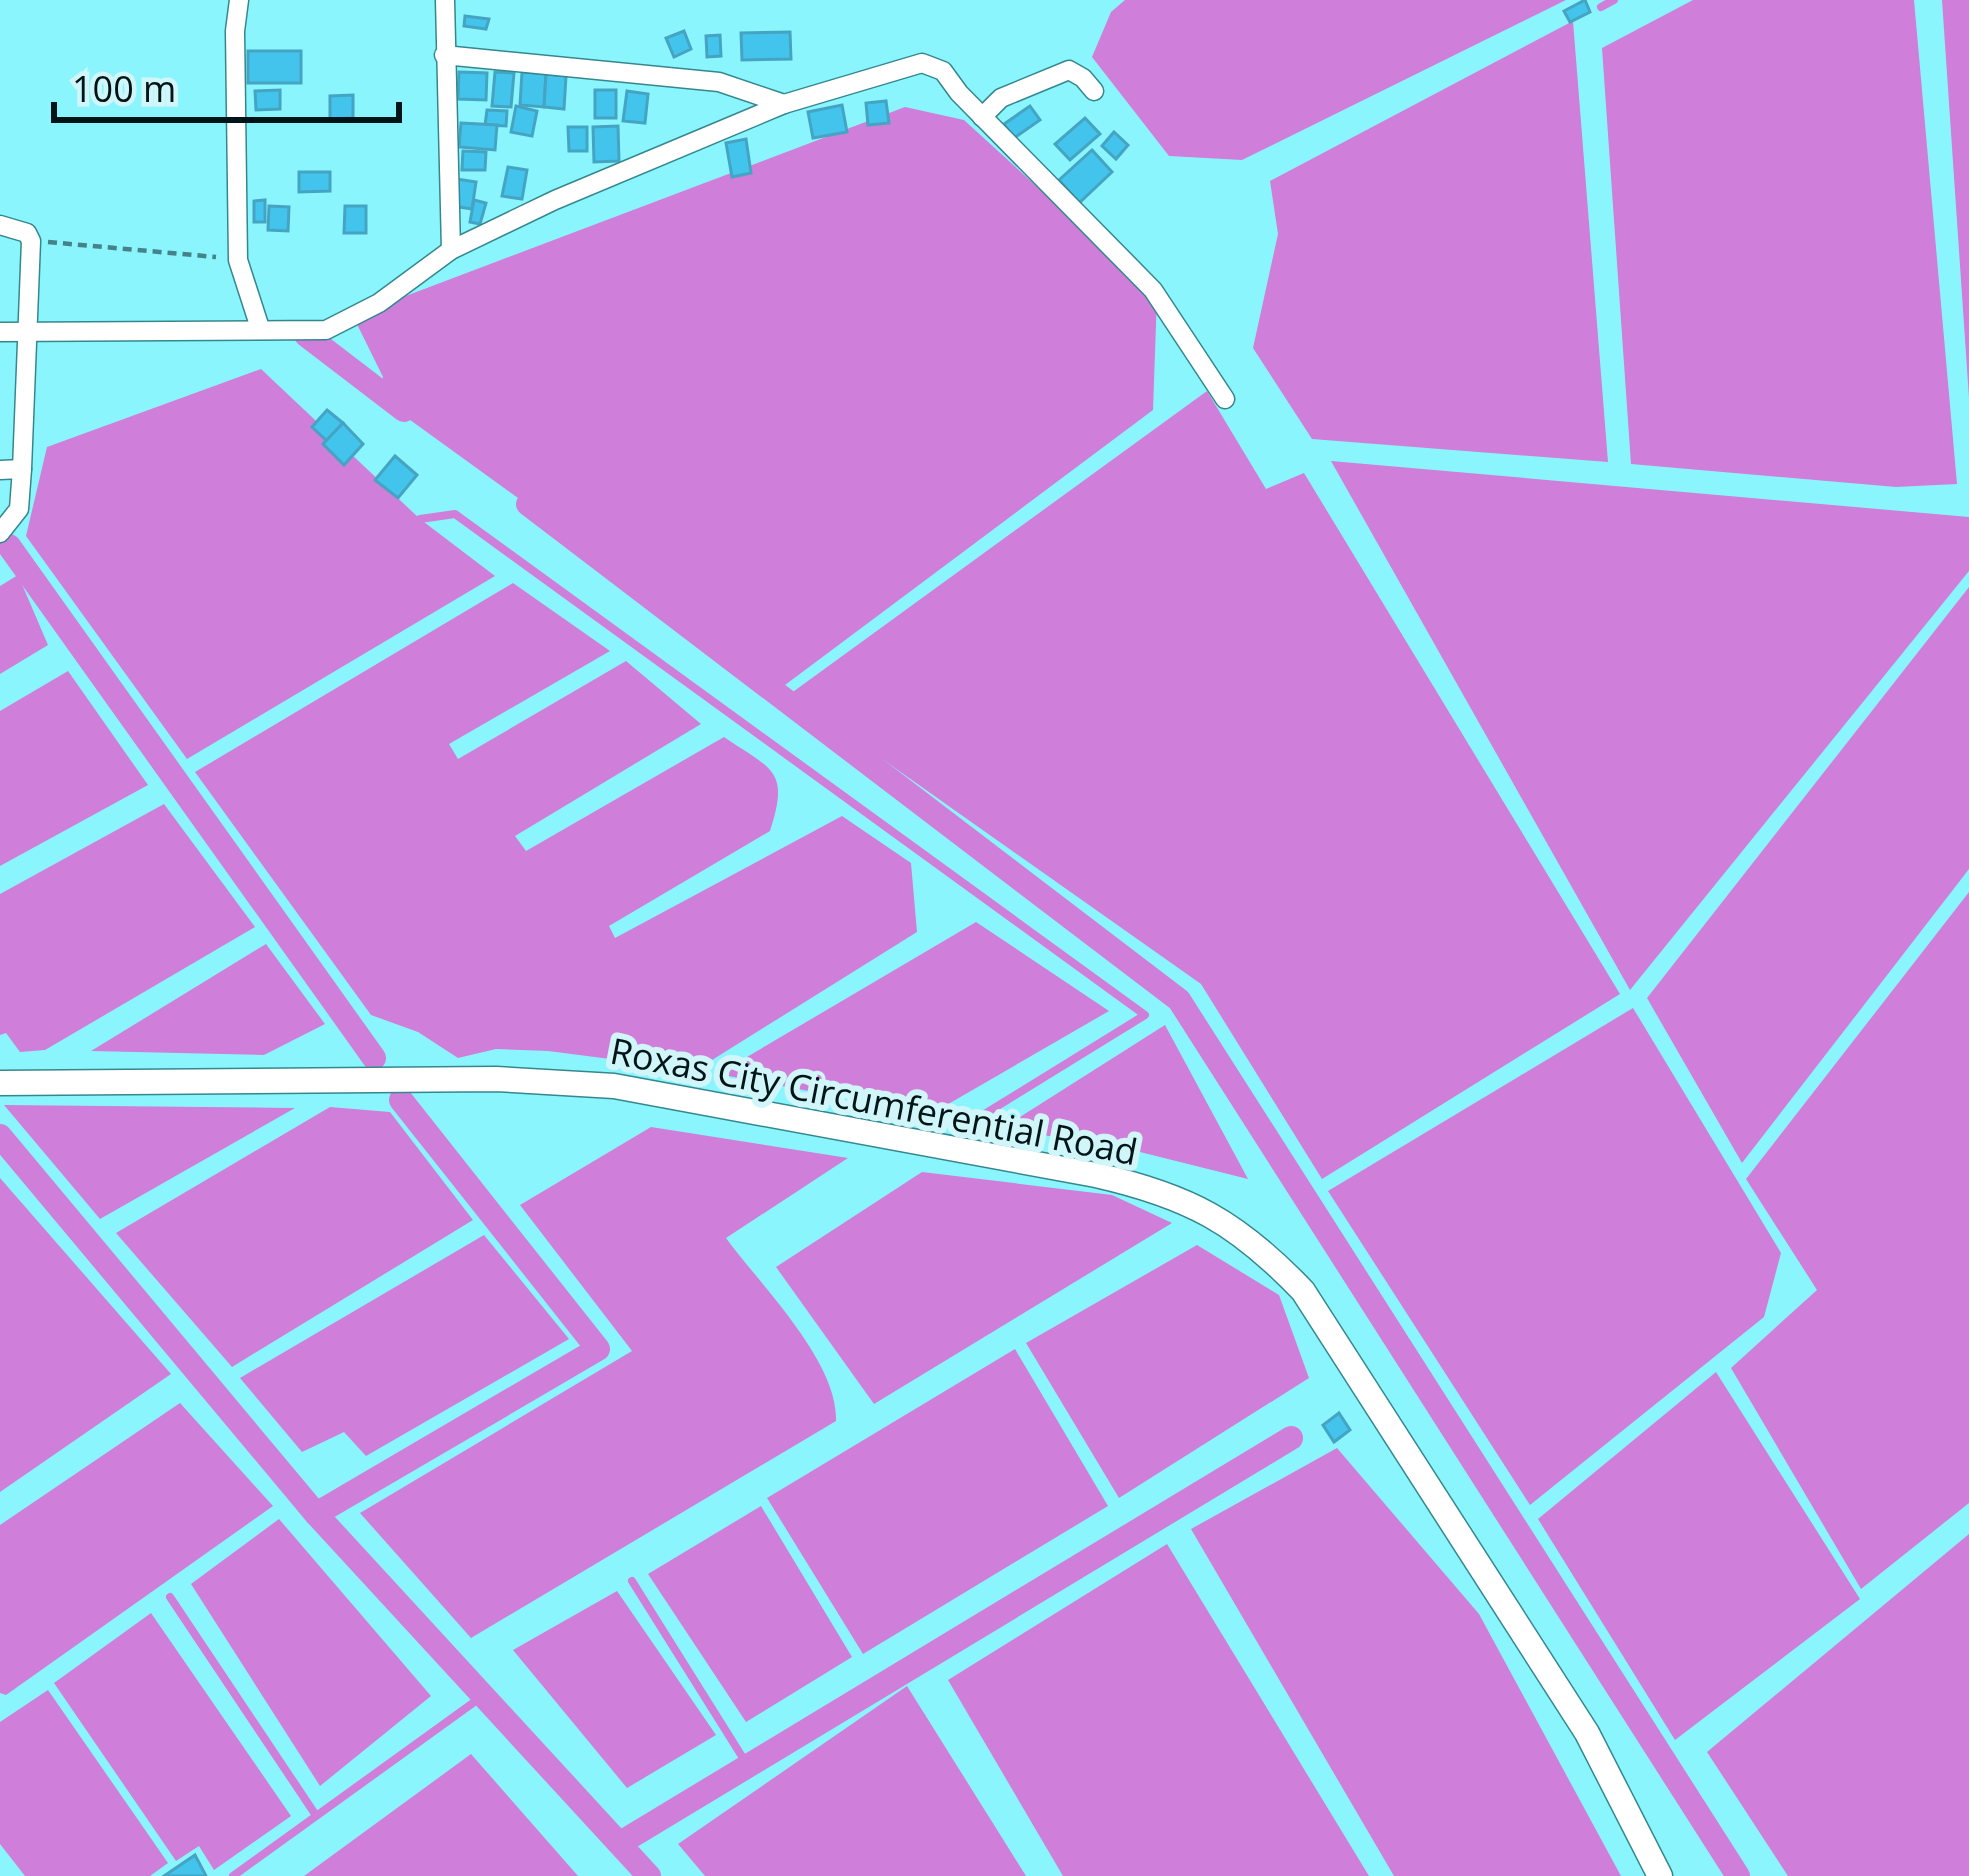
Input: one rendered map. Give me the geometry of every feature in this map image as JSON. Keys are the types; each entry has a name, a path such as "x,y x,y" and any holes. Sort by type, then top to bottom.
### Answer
{"main road":[{"name":"Roxas City Circumferential Road","path":"0,1082 496,1079 614,1087 1096,1175 1171,1196 1214,1216 1252,1241 1303,1292 1587,1732 1660,1876"}],"street":[{"path":"239,0 235,31 238,260 260,328"},
{"path":"445,0 451,250"},
{"path":"444,55 719,82 784,104"},
{"path":"0,332 326,330 379,303 451,250 555,200 784,104 922,63 944,71 982,117 1153,290 1225,399"},
{"path":"982,117 1001,98 1069,70 1094,91"},
{"path":"0,225 27,233 31,241 19,509 0,533"},
{"path":"0,470 22,469"}],"path":[{"path":"31,241 238,260"}],"shaded area":[{"path":"1125,0 1566,0 1242,160 1169,156 1092,57 1111,12"},
{"path":"1693,0 1914,0 1957,484 1896,487 1631,464 1602,48"},
{"path":"1942,0 1969,0 1969,398"},
{"path":"1573,21 1608,462 1312,439 1253,348 1278,234 1270,181"},
{"path":"905,107 964,120 1157,296 1153,410 781,688 377,396 383,377 353,316"},
{"path":"261,369 420,519 495,576 187,759 26,536 47,447"},
{"path":"1207,391 1266,489 1304,473 1620,994 1322,1179 1201,984 790,694"},
{"path":"1331,461 1969,517 1969,571 1630,990"},
{"path":"18,575 48,645 0,674 0,586"},
{"path":"513,583 610,651 449,744 458,759 626,661 701,724 515,836 526,851 724,737 765,765 777,783 770,831 609,926 615,938 842,816 911,863 917,932 696,1070 548,1051 496,1049 458,1058 418,1032 371,1015 195,772"},
{"path":"1969,587 1969,869 1742,1163 1647,998"},
{"path":"68,671 148,785 0,866 0,711"},
{"path":"164,804 255,927 45,1050 20,1052 6,1033 0,1035 0,894"},
{"path":"1969,892 1969,1503 1861,1589 1731,1368 1817,1290 1746,1179"},
{"path":"976,922 1109,1011 931,1114 718,1074"},
{"path":"266,944 325,1024 264,1055 91,1051"},
{"path":"1633,1008 1781,1253 1764,1317 1530,1505 1328,1191"},
{"path":"1165,1025 1248,1179 1112,1145 1001,1129"},
{"path":"4,1105 295,1108 100,1219"},
{"path":"330,1107 390,1112 473,1220 232,1367 116,1233"},
{"path":"651,1127 848,1158 726,1238 811,1349 825,1374 836,1421 471,1638 360,1513 632,1351 520,1205"},
{"path":"922,1172 1112,1195 1172,1223 874,1404 776,1267"},
{"path":"0,1178 171,1374 0,1492"},
{"path":"484,1235 569,1339 366,1456 344,1432 302,1452 240,1378"},
{"path":"1197,1245 1279,1295 1309,1378 1119,1498 1026,1343"},
{"path":"1015,1349 1108,1506 863,1654 767,1498"},
{"path":"1716,1372 1860,1599 1675,1740 1538,1519"},
{"path":"180,1403 273,1506 6,1695 0,1693 0,1525"},
{"path":"1337,1448 1479,1614 1621,1876 1394,1876 1191,1529"},
{"path":"761,1506 852,1657 746,1722 648,1574"},
{"path":"279,1519 431,1696 320,1786 191,1584"},
{"path":"1969,1534 1969,1876 1788,1876 1707,1752"},
{"path":"1167,1544 1369,1876 1063,1876 948,1680"},
{"path":"617,1591 716,1735 627,1788 513,1650"},
{"path":"151,1613 291,1816 214,1870 199,1846 176,1861 54,1683"},
{"path":"907,1686 1026,1876 705,1876 678,1844"},
{"path":"48,1690 168,1863 150,1876 25,1876 0,1844 0,1722"},
{"path":"471,1754 578,1876 304,1876"}],"building":[{"path":"1585,0 1590,12 1570,22 1564,11"},
{"path":"465,16 489,19 486,29 464,26"},
{"path":"684,31 691,49 674,57 666,38"},
{"path":"790,32 791,59 742,60 741,33"},
{"path":"720,35 721,56 707,57 706,36"},
{"path":"248,51 301,51 301,83 248,83"},
{"path":"459,72 487,73 486,100 458,99"},
{"path":"495,72 514,73 511,107 492,106"},
{"path":"522,72 546,74 544,107 520,105"},
{"path":"546,74 566,76 564,109 544,107"},
{"path":"280,90 280,109 256,110 255,91"},
{"path":"595,90 616,90 616,118 595,118"},
{"path":"627,91 648,94 645,123 623,121"},
{"path":"353,95 353,118 330,119 330,96"},
{"path":"886,101 889,123 868,125 866,103"},
{"path":"842,105 847,132 813,138 808,112"},
{"path":"516,106 537,111 532,136 511,132"},
{"path":"1030,106 1040,120 1014,138 1004,124"},
{"path":"487,110 507,111 506,126 485,125"},
{"path":"1085,118 1100,134 1070,160 1055,144"},
{"path":"461,123 497,125 495,150 459,147"},
{"path":"618,126 619,161 594,162 593,127"},
{"path":"568,127 587,127 587,151 569,151"},
{"path":"1114,132 1128,145 1116,159 1102,146"},
{"path":"746,139 751,173 732,177 726,143"},
{"path":"1092,150 1112,172 1079,203 1059,180"},
{"path":"463,151 486,152 485,170 462,170"},
{"path":"508,167 527,170 522,199 502,196"},
{"path":"299,172 330,172 330,191 299,192"},
{"path":"457,179 476,182 472,209 453,206"},
{"path":"265,200 265,222 254,222 254,201"},
{"path":"474,200 486,203 480,224 470,222"},
{"path":"269,206 289,207 288,231 268,230"},
{"path":"345,206 366,206 366,233 344,233"},
{"path":"327,410 343,423 327,441 312,427"},
{"path":"343,423 363,444 344,465 323,444"},
{"path":"395,456 417,475 398,498 375,480"},
{"path":"1339,1413 1350,1430 1334,1442 1323,1425"},
{"path":"195,1855 206,1876 164,1876"}],"waterway":[{"path":"1601,7 1614,0"},
{"path":"306,335 404,410"},
{"path":"528,504 1179,1000 1738,1876"},
{"path":"420,519 455,514 1145,1015 970,1123"},
{"path":"9,546 374,1058"},
{"path":"316,1514 598,1349 401,1100"},
{"path":"0,1136 316,1514 649,1876"},
{"path":"622,1842 1291,1438"},
{"path":"632,1581 748,1766"},
{"path":"170,1597 315,1814"},
{"path":"233,1876 484,1695"}]}
